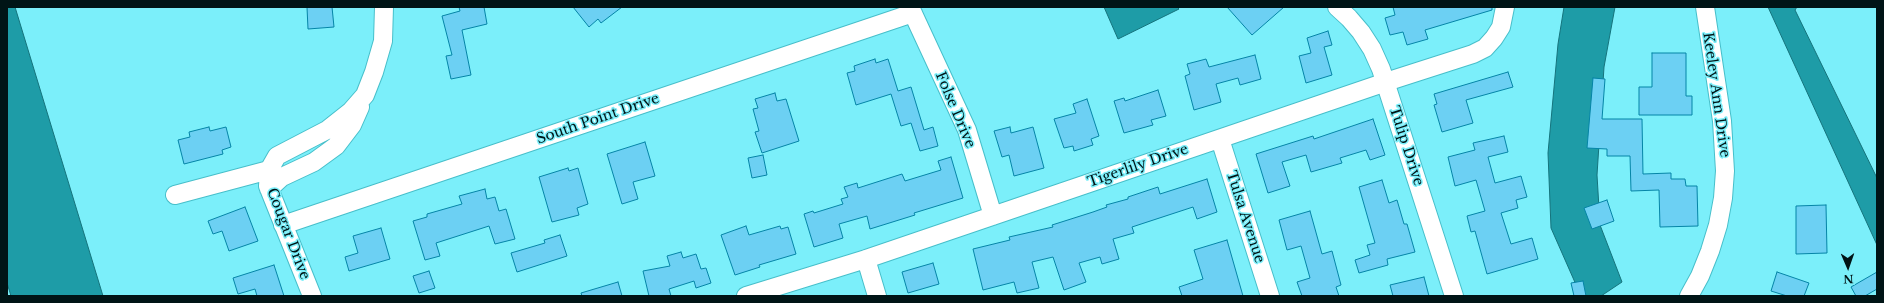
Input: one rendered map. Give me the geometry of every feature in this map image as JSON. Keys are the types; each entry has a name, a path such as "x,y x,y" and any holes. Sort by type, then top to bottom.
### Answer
{"street":[{"name":"Cougar Drive","path":"312,296 269,189 269,170 277,156 327,130 351,111 365,95 374,72 383,41 384,7"},
{"name":"Tulip Drive","path":"1337,7 1361,32 1372,49 1386,83 1454,296"},
{"name":"Tigerlily Drive","path":"746,296 866,259 1473,54 1485,48 1494,38 1501,27 1505,7"},
{"name":"Keeley Ann Drive","path":"1689,296 1700,276 1718,225 1726,171 1722,121 1705,7"},
{"name":"Folse Drive","path":"912,10 967,130 993,216"},
{"name":"South Point Drive","path":"283,225 912,10"},
{"path":"269,189 282,177 314,162 336,146 352,125 365,95"},
{"name":"Tulsa Avenue","path":"1220,139 1270,296"},
{"path":"175,195 269,170"},
{"path":"866,259 877,296"}],"water":[{"path":"7,7 15,7 103,296 11,296 7,283"},
{"path":"1104,7 1177,7 1179,9 1118,39"},
{"path":"1564,7 1615,7 1604,67 1597,175 1600,225 1622,282 1601,296 1581,296 1551,228 1548,153 1558,44"},
{"path":"1768,7 1797,7 1795,10 1877,178 1877,245"}],"building":[{"path":"307,7 332,7 334,27 308,29"},
{"path":"459,7 484,7 487,24 462,30 471,75 451,79 446,56 452,55 442,16 460,11"},
{"path":"573,7 622,7 601,23 598,19 589,27"},
{"path":"1227,7 1284,7 1252,35"},
{"path":"1393,7 1492,7 1492,10 1425,30 1428,39 1407,45 1403,32 1390,35 1385,18 1395,15"},
{"path":"1328,31 1332,45 1324,47 1332,75 1306,83 1299,56 1311,53 1307,38"},
{"path":"1652,53 1686,53 1686,96 1692,96 1692,115 1639,115 1639,87 1652,87"},
{"path":"1255,55 1261,79 1240,85 1238,78 1216,84 1221,102 1194,110 1185,76 1190,74 1187,64 1206,59 1209,67"},
{"path":"875,59 876,63 888,59 898,91 911,87 924,130 933,127 938,146 920,151 911,123 901,126 891,94 856,105 847,73 855,71 854,66"},
{"path":"1508,72 1513,87 1466,100 1473,123 1442,132 1434,105 1437,104 1434,94"},
{"path":"1593,78 1605,79 1602,119 1642,119 1643,174 1671,173 1671,179 1685,179 1686,186 1697,186 1698,226 1660,227 1659,190 1631,191 1630,156 1607,156 1607,149 1587,148"},
{"path":"1158,90 1166,116 1151,120 1153,125 1124,133 1114,101 1124,98 1125,101"},
{"path":"775,93 777,101 786,99 799,141 762,153 755,132 759,131 753,109 758,108 755,99"},
{"path":"1087,99 1099,136 1091,139 1093,145 1074,151 1073,146 1064,148 1054,119 1076,113 1073,104"},
{"path":"1373,119 1385,155 1370,160 1366,150 1340,158 1342,163 1311,172 1306,155 1282,162 1290,186 1268,193 1256,154 1313,136 1314,139"},
{"path":"209,127 210,131 226,127 231,147 222,150 223,154 184,164 178,140 190,137 189,132"},
{"path":"1010,127 1011,133 1033,127 1044,168 1014,176 1009,155 1002,157 994,131"},
{"path":"1504,136 1508,152 1488,157 1495,183 1521,176 1527,197 1516,200 1518,208 1501,213 1511,244 1532,238 1538,259 1487,274 1475,231 1471,232 1467,216 1485,211 1476,180 1455,186 1448,157 1475,150 1473,143"},
{"path":"645,142 655,176 633,182 638,199 622,204 607,154"},
{"path":"763,155 767,175 752,178 748,158"},
{"path":"951,157 963,198 914,213 915,215 870,229 867,216 839,224 843,238 814,247 804,214 813,211 814,213 843,204 841,199 848,197 844,187 857,183 858,188 902,174 905,181 941,170 938,161"},
{"path":"568,168 569,171 578,168 588,204 577,208 579,215 552,222 539,177"},
{"path":"1207,179 1217,212 1197,219 1193,207 1132,227 1134,233 1113,239 1119,259 1102,264 1100,257 1079,263 1086,282 1064,290 1053,257 1032,262 1039,288 1017,293 1014,282 983,290 973,249 1010,240 1009,237 1053,227 1052,225 1107,207 1106,205 1128,199 1128,197 1158,187 1160,194"},
{"path":"1382,180 1389,203 1397,200 1404,224 1407,224 1415,252 1387,259 1388,265 1359,273 1355,260 1370,255 1367,245 1375,243 1359,187"},
{"path":"485,189 487,199 495,197 499,211 506,209 515,239 495,244 489,226 436,243 440,256 425,260 413,221 427,217 427,214 462,204 459,196"},
{"path":"1607,200 1614,221 1592,229 1584,208"},
{"path":"1826,205 1827,253 1796,254 1796,206"},
{"path":"245,207 258,241 229,251 222,231 213,234 208,221"},
{"path":"1310,211 1322,254 1332,251 1341,285 1336,287 1339,296 1302,296 1297,282 1310,278 1301,246 1287,250 1279,220"},
{"path":"746,226 749,235 780,226 781,229 788,227 796,254 759,265 760,267 735,275 721,235"},
{"path":"381,228 390,259 349,271 345,257 358,253 353,236"},
{"path":"560,235 567,256 517,272 511,253 545,243 544,240"},
{"path":"1227,240 1243,296 1182,296 1179,287 1203,279 1194,250"},
{"path":"681,252 683,258 696,254 701,269 706,268 711,283 696,288 694,281 669,289 671,296 649,296 643,271 670,266 667,256"},
{"path":"933,263 939,284 908,293 902,272"},
{"path":"274,265 284,296 257,296 255,289 238,294 233,278"},
{"path":"429,271 435,288 419,293 413,276"},
{"path":"1777,272 1809,283 1804,296 1787,296 1771,291"},
{"path":"1877,272 1877,289 1865,296 1856,296 1851,287"},
{"path":"1424,277 1429,296 1393,296 1390,285"},
{"path":"1583,281 1586,296 1574,296 1571,283"},
{"path":"618,282 622,296 582,296 581,293"}]}
